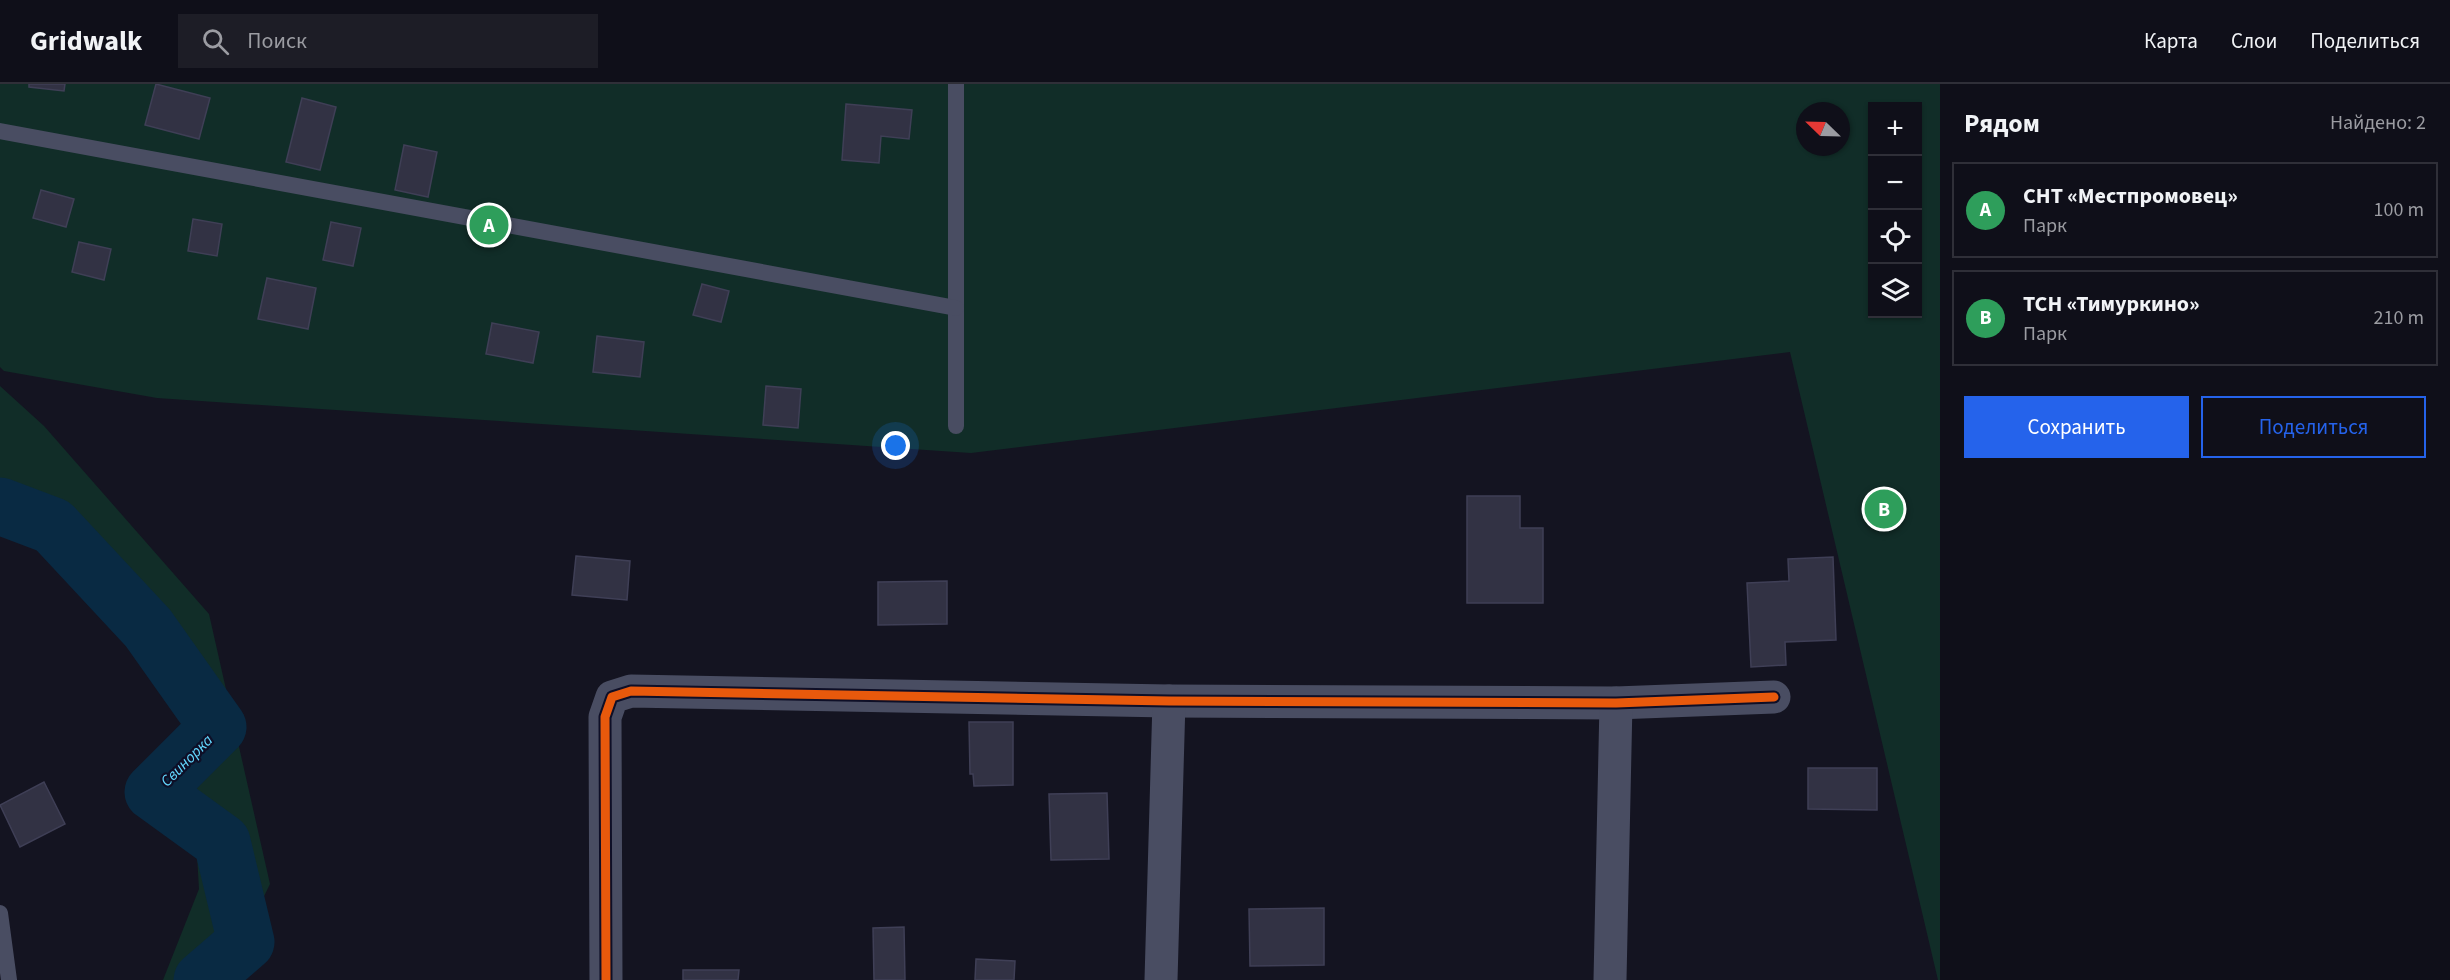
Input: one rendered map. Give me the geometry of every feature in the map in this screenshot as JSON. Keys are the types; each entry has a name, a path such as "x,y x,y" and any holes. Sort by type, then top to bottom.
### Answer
{"street":[{"path":"606,980 605,717 612,697 631,691 1169,700 1616,704 1774,697"},
{"path":"1161,980 1169,700"},
{"path":"1611,980 1616,704"}],"lane":[{"path":"956,84 956,426"},
{"path":"0,130 956,308"},
{"path":"0,913 9,980"}],"green space":[{"path":"0,84 1940,84 1940,980 1938,980 1790,352 971,453 157,398 4,371 0,367"},
{"path":"0,386 44,426 209,614 270,884 223,980 163,980 199,889 190,733 135,647 0,488"}],"building":[{"path":"29,84 65,84 64,91 29,87"},
{"path":"156,84 210,98 199,139 145,125"},
{"path":"302,98 336,107 320,170 286,162"},
{"path":"846,104 912,110 909,139 881,136 879,163 842,160"},
{"path":"404,145 437,152 428,197 395,190"},
{"path":"41,190 74,199 66,227 33,218"},
{"path":"193,219 222,224 217,256 188,251"},
{"path":"331,222 361,228 353,266 323,260"},
{"path":"79,242 111,249 104,280 72,272"},
{"path":"267,278 316,288 308,329 258,319"},
{"path":"702,284 729,291 721,322 693,315"},
{"path":"492,323 539,332 533,363 486,354"},
{"path":"597,336 644,342 640,377 593,372"},
{"path":"766,386 801,389 798,428 763,425"},
{"path":"1467,496 1520,496 1520,528 1543,528 1543,603 1467,603"},
{"path":"576,556 630,561 627,600 572,595"},
{"path":"1833,557 1836,640 1785,642 1786,665 1751,667 1747,583 1789,581 1788,559"},
{"path":"947,581 947,624 878,625 878,582"},
{"path":"969,722 1013,722 1013,785 974,786 973,774 970,774"},
{"path":"1808,768 1877,768 1877,810 1808,809"},
{"path":"44,782 65,824 20,847 0,805"},
{"path":"1107,793 1109,859 1051,860 1049,794"},
{"path":"1324,908 1324,965 1250,966 1249,909"},
{"path":"904,927 905,980 874,980 873,928"},
{"path":"976,959 1015,961 1014,980 975,980"},
{"path":"683,970 739,970 738,980 683,980"}],"waterway":[{"name":"Свинорка","path":"0,506 53,526 148,628 218,727 153,792 222,842 246,942 202,980"}],"cycle path":[{"path":"606,980 605,717 612,697 631,691 1169,701 1616,703 1774,697"}],"place":[{"name":"СНТ «Местпромовец»","path":"489,225"},
{"name":"ТСН «Тимуркино»","path":"1884,509"}]}
